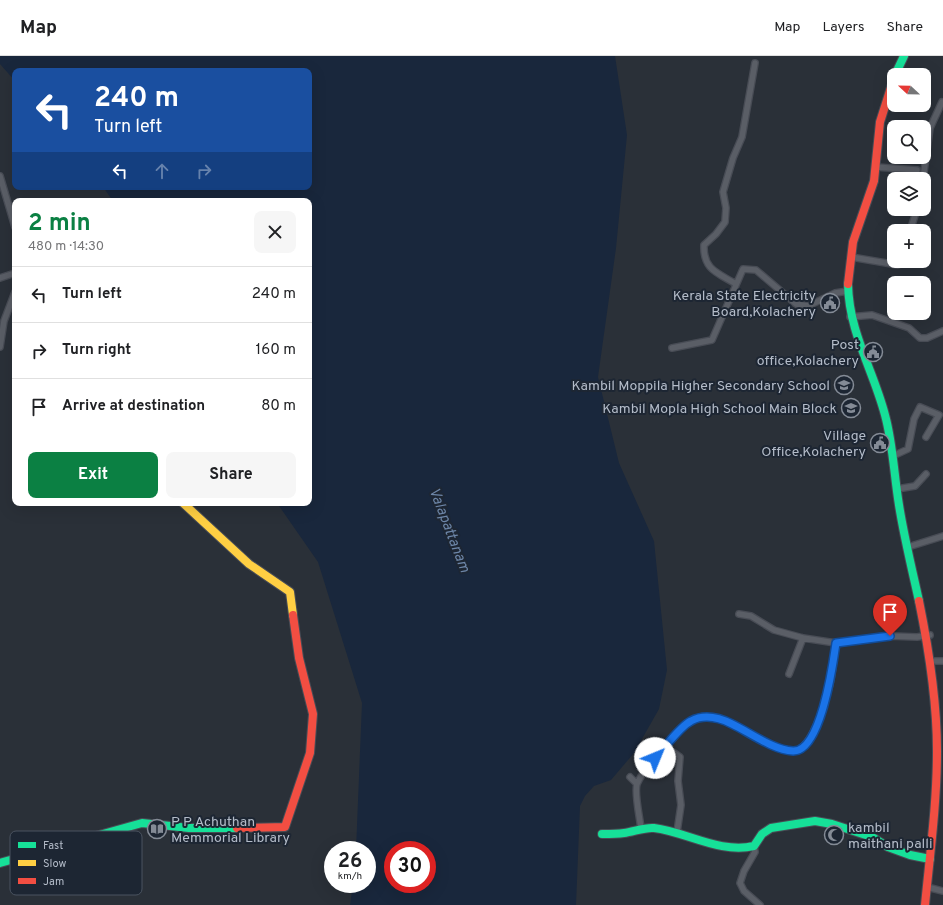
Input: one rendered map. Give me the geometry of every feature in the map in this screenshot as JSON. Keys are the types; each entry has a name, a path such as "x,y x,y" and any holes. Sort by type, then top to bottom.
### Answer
{"street":[{"path":"899,68 904,56"},
{"path":"736,284 709,268 704,254 704,245 716,234 725,222 726,208 723,192 733,158 742,137 755,63"},
{"path":"887,100 879,124 876,167 872,191 853,240 848,291 850,317 858,346 884,413 901,519 930,635 940,661 941,765 936,785 925,905"},
{"path":"924,172 930,128 942,102"},
{"path":"876,167 916,170"},
{"path":"0,176 12,217"},
{"path":"851,257 887,263"},
{"path":"672,348 712,340 743,269 756,270 796,304 808,306 835,293 848,291"},
{"path":"0,278 12,275"},
{"path":"0,347 4,321 12,300"},
{"path":"850,317 872,315 909,328 920,338 927,338 943,331"},
{"path":"892,456 908,449 914,419 920,407 939,415 926,437"},
{"path":"897,489 914,486 926,474"},
{"path":"114,831 142,823 189,828 285,827 310,753 313,714 299,658 290,592 248,564 186,506"},
{"path":"908,547 943,536"},
{"path":"739,614 751,616 774,630 803,638 836,643 890,636 917,637 930,635"},
{"path":"789,674 803,638"},
{"path":"641,829 639,804 635,792 637,784 646,768 691,721 710,717 722,719 758,739 787,750 795,751 801,748 811,738 829,690 836,643"},
{"path":"666,747 680,757 681,762 678,781 681,805 677,832"},
{"path":"630,777 637,784"},
{"path":"602,834 622,833 652,828 677,832 718,846 746,848 754,846 762,834 771,828 815,822 832,824 872,837 888,847 910,855 930,858"},
{"path":"754,846 755,852 744,871 740,883 744,891 760,905"},
{"path":"0,863 10,860"},
{"path":"927,887 943,891"}],"water":[{"name":"Valapattanam","path":"0,56 615,56 627,135 616,248 598,377 619,463 654,541 667,670 659,709 634,753 611,780 594,786 585,796 580,806 576,905 350,905 352,893 376,893 376,841 356,841 362,703 318,562 279,506 312,506 312,198 111,198 105,190 312,190 312,68 12,68 12,78 0,64"}],"traffic: fast":[{"path":"898,68 904,56"},
{"path":"848,284 849,302 857,335 880,398 888,426 901,517 919,601"},
{"path":"602,834 654,828 666,830 716,845 741,848 754,846 762,834 771,828 815,821 832,824 872,837 888,847 910,855 930,859"},
{"path":"114,831 142,823 189,828 237,828"},
{"path":"0,863 10,860"}],"traffic: slow":[{"path":"186,506 249,564 290,592 293,615"}],"traffic: jam":[{"path":"848,284 853,242 874,181 880,122 887,100"},
{"path":"919,601 932,675 937,732 936,789 925,905"},
{"path":"237,828 285,827 310,753 313,714 299,658 293,615"}],"place":[{"name":"Kerala State Electricity Board,Kolachery","path":"830,303"},
{"name":"Post office,Kolachery","path":"873,352"},
{"name":"Kambil Moppila Higher Secondary School","path":"844,385"},
{"name":"Kambil Mopla High School Main Block","path":"851,408"},
{"name":"Village Office,Kolachery","path":"880,443"},
{"name":"P P Achuthan Memmorial Library","path":"157,829"},
{"name":"kambil maithani palli","path":"834,835"}],"route":[{"path":"655,758 683,727 691,721 699,718 710,717 722,719 745,730 758,739 787,750 795,751 801,748 811,738 829,690 836,643 890,636"}]}
